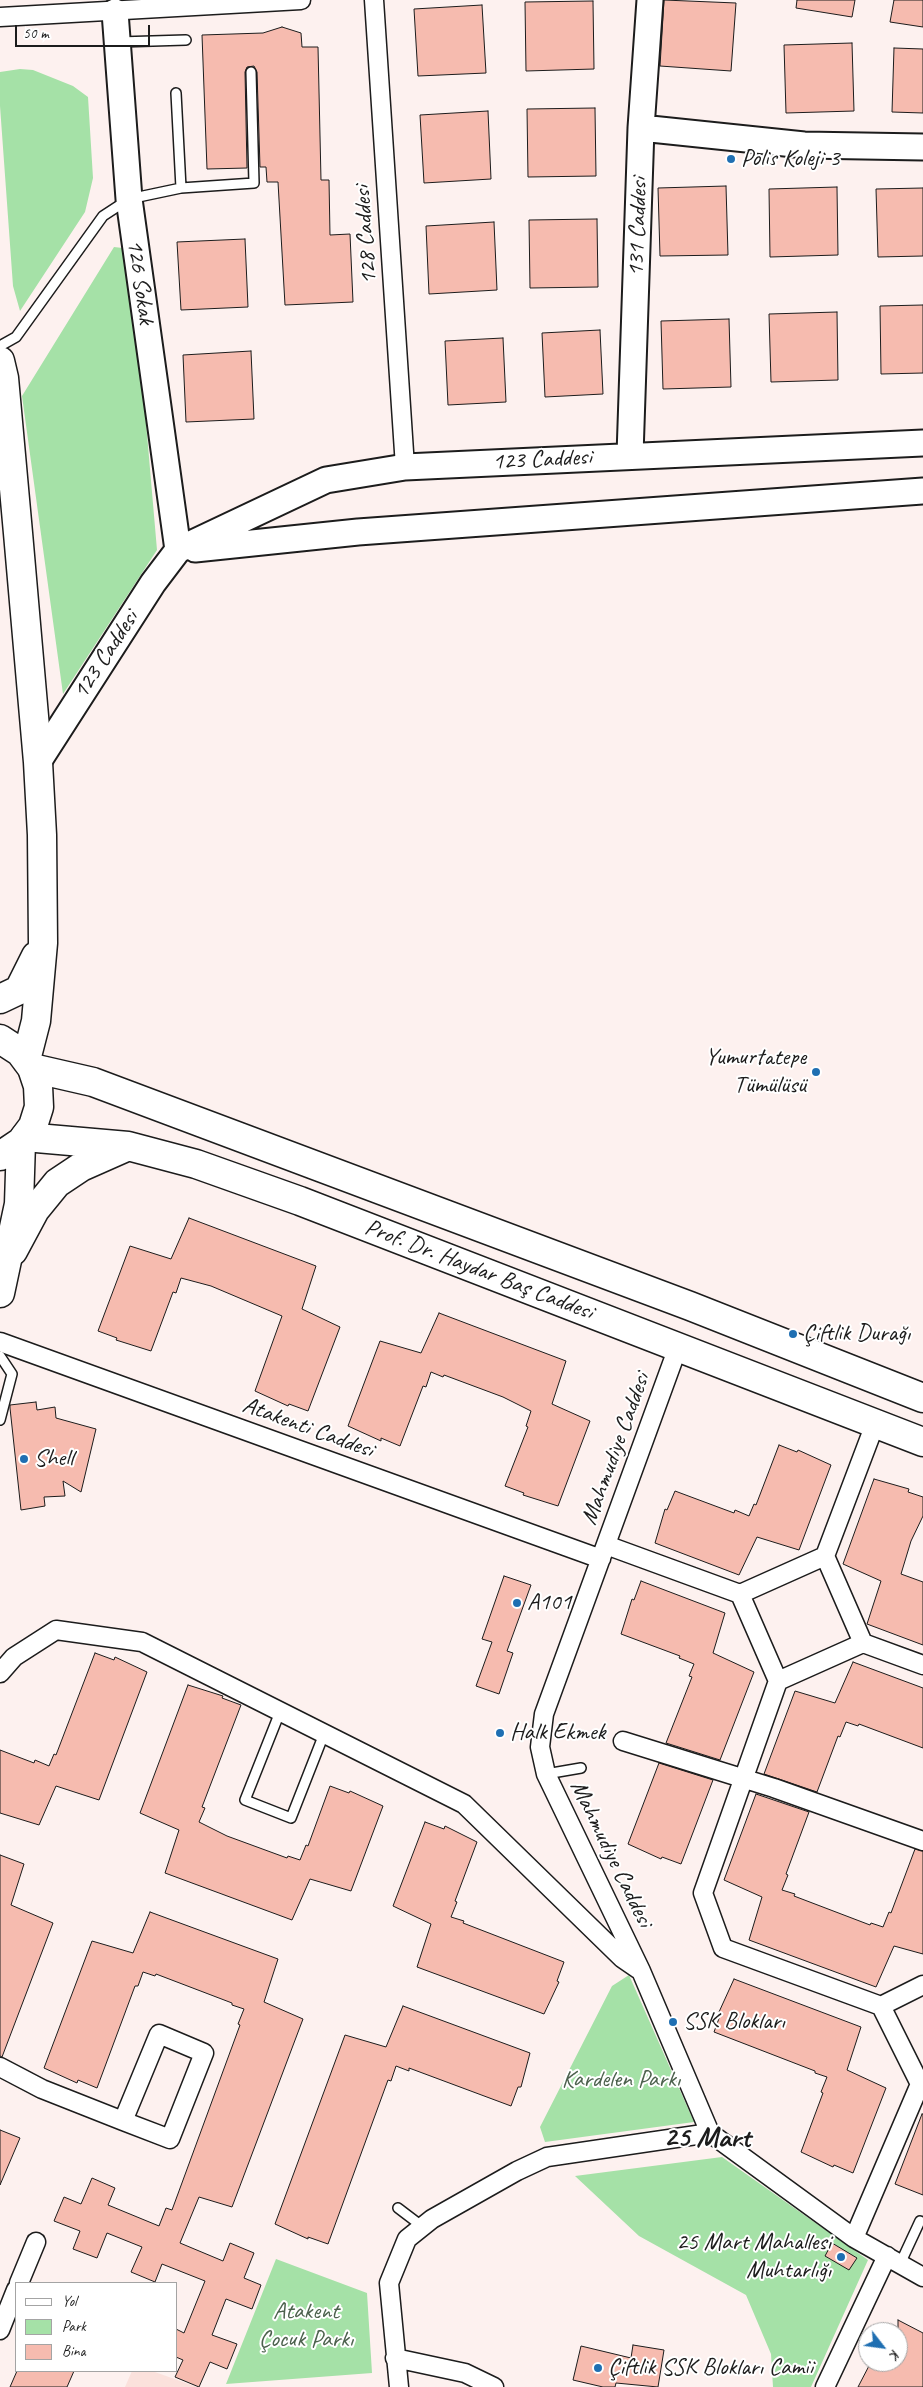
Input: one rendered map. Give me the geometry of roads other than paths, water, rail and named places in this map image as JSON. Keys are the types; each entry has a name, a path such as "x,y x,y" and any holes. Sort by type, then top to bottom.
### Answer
{"main road":[{"name":"131 Caddesi","path":"630,455 641,128 650,0"},
{"name":"126 Sokak","path":"124,8 117,42 129,199 178,550"},
{"path":"641,128 804,145 923,147"},
{"path":"0,361 4,378 38,762 42,835 43,943 36,1021 29,1064"},
{"name":"123 Caddesi","path":"38,762 154,582 178,550 326,480 405,467 630,455 923,443"},
{"path":"178,550 358,532 923,491"},
{"path":"0,998 20,990 43,943"},
{"path":"0,1039 20,1052 29,1064 38,1086 39,1107 33,1126 15,1145 19,1204 0,1293"},
{"name":"Prof. Dr. Haydar Baş Caddesi","path":"29,1064 93,1082 690,1306 923,1398"},
{"name":"Prof. Dr. Haydar Baş Caddesi","path":"15,1145 128,1146 196,1164 300,1201 923,1442"},
{"path":"9,1256 35,1210 57,1183 81,1167 128,1146"},
{"path":"0,1202 9,1256"}],"street":[{"path":"0,17 124,8 301,0"},
{"name":"128 Caddesi","path":"374,0 405,467"},
{"name":"Atakenti Caddesi","path":"0,1342 603,1552 740,1594"},
{"name":"Mahmudiye Caddesi","path":"678,1347 544,1714 540,1747 546,1774 641,1971 710,2133"},
{"path":"863,1643 825,1556 875,1424"},
{"path":"825,1556 740,1594 778,1681 745,1779 703,1893 723,1948 881,2006 921,2083 854,2238"},
{"path":"0,1673 14,1657 56,1630 142,1642 464,1804 622,1958 641,1971"},
{"path":"778,1681 863,1643 923,1665"},
{"path":"623,1741 745,1779 923,1841"},
{"path":"881,2006 923,1985"},
{"path":"0,2067 42,2089 123,2121 170,2139 204,2053 159,2034 123,2121"},
{"path":"399,2387 389,2283 407,2239 432,2219 517,2171 547,2157 710,2133 854,2238 923,2277"},
{"path":"19,2282 36,2242"},
{"path":"825,2387 893,2260"},
{"path":"0,2330 15,2292"},
{"path":"395,2358 464,2373 494,2387"}],"lane":[{"path":"117,42 186,40"},
{"path":"0,346 16,337 102,216 129,199 181,188 254,183 251,72"},
{"path":"176,93 181,188"},
{"path":"0,1356 12,1374 0,1420"},
{"path":"280,1712 245,1800 290,1818 324,1734"},
{"path":"546,1774 581,1768"},
{"path":"398,2208 422,2227"},
{"path":"893,2260 920,2221"}],"place":[{"name":"Polis Koleji 3","path":"731,159"},
{"name":"Yumurtatepe Tümülüsü","path":"816,1072"},
{"name":"Çiftlik Durağı","path":"793,1334"},
{"name":"Shell","path":"24,1459"},
{"name":"A101","path":"517,1603"},
{"name":"Halk Ekmek","path":"500,1733"},
{"name":"SSK Blokları","path":"673,2022"},
{"name":"25 Mart Mahallesi Muhtarlığı","path":"841,2257"},
{"name":"Çiftlik SSK Blokları Camii","path":"598,2368"}],"district":[{"name":"25 Mart","path":"707,2138"}],"park label":[{"name":"Kardelen Parkı","path":"621,2080"},
{"name":"Atakent Çocuk Parkı","path":"306,2326"}]}
